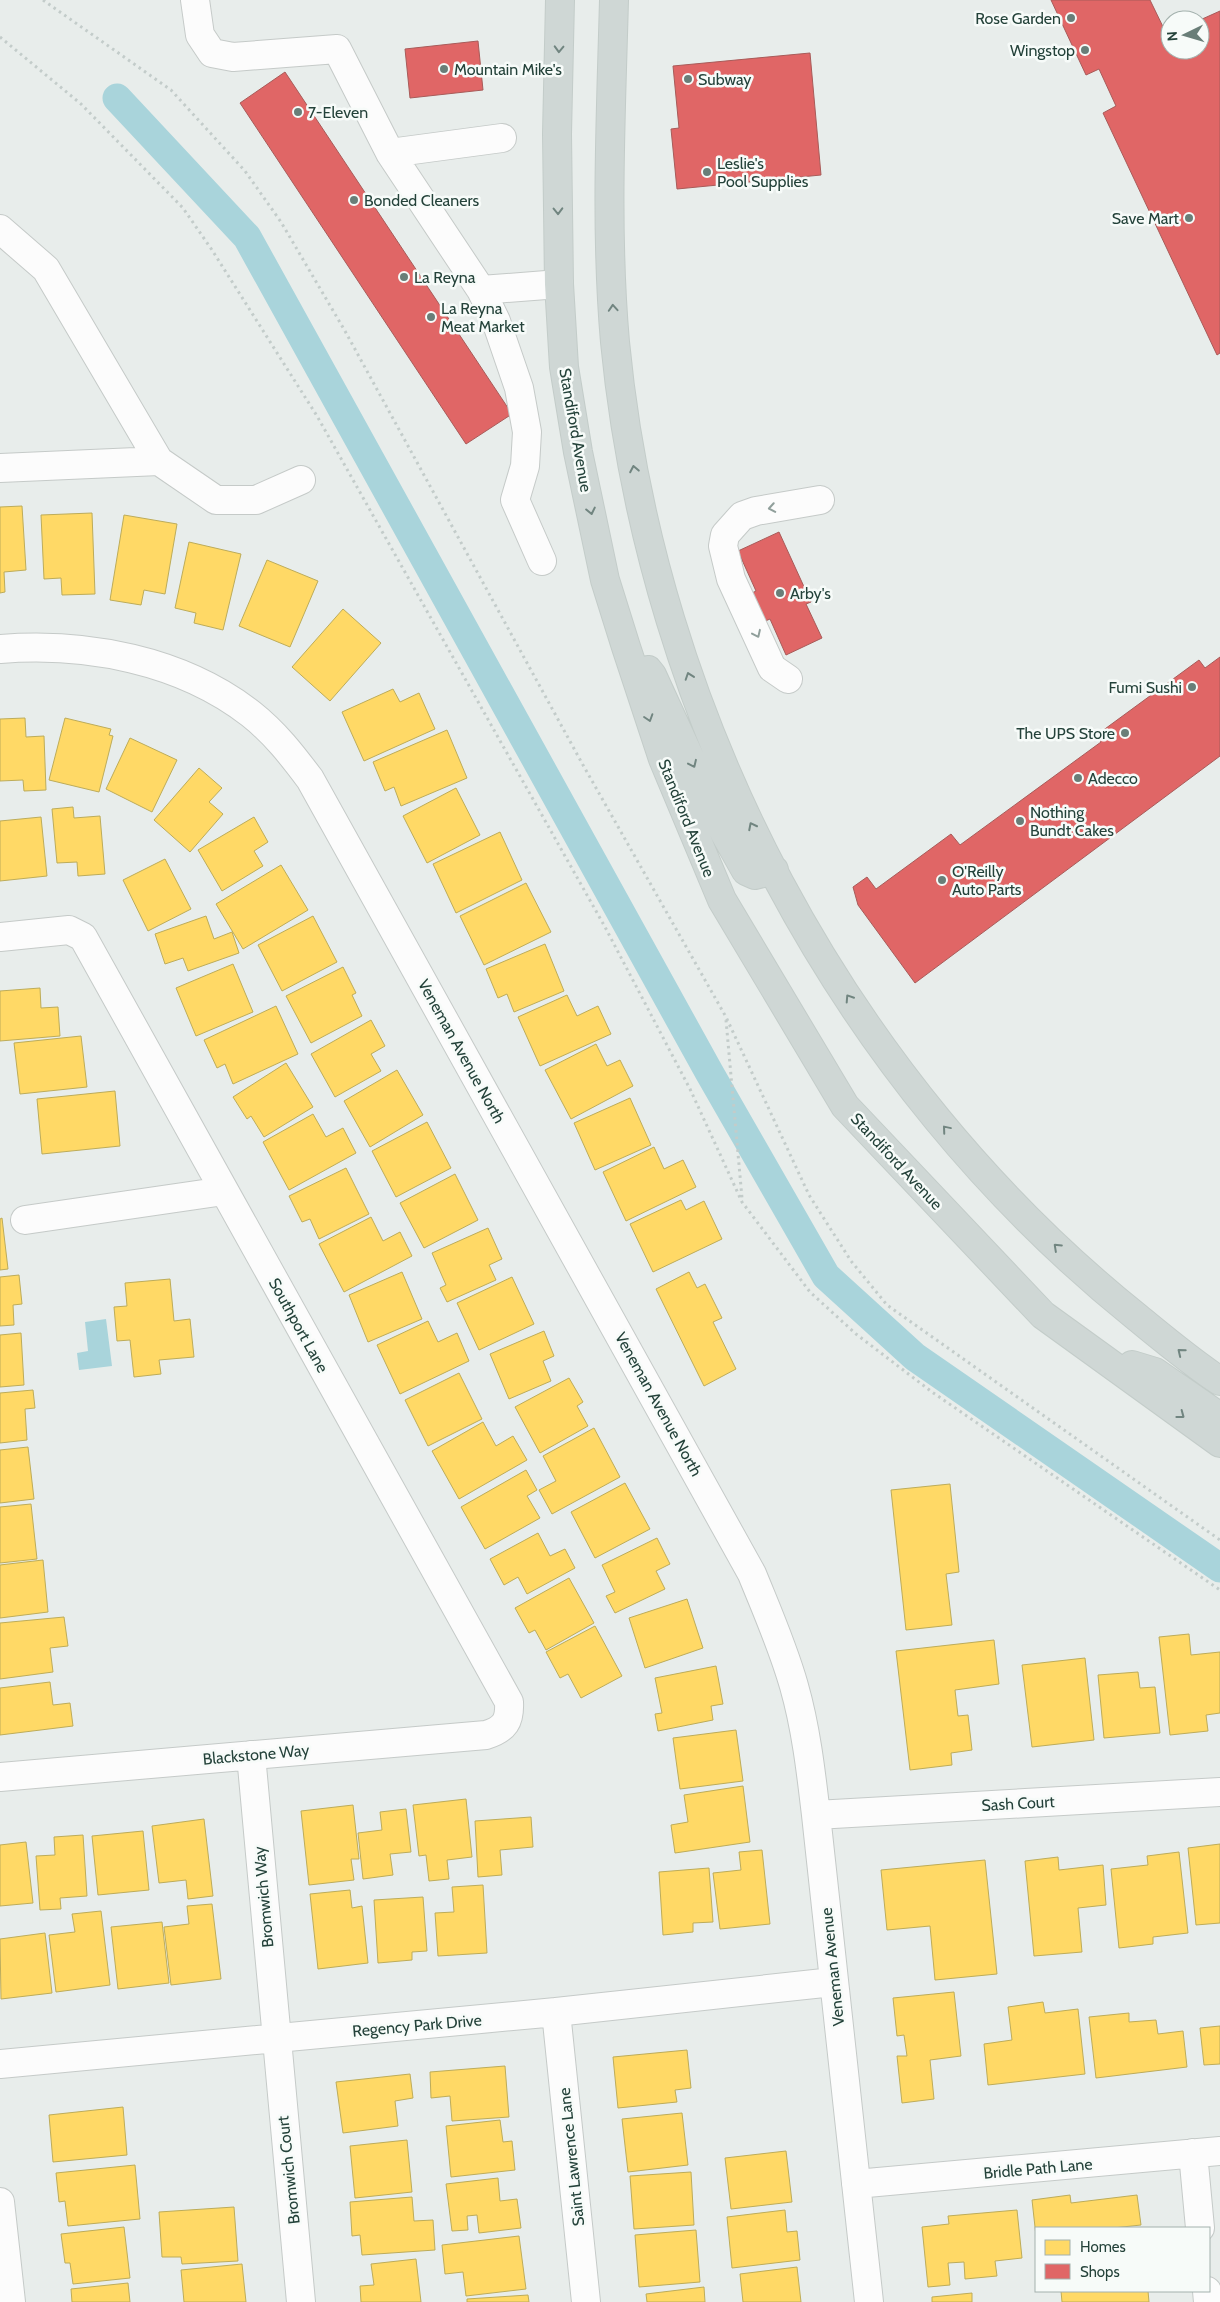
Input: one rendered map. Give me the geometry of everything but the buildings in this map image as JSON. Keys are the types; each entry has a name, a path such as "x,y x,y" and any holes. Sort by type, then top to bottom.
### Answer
{"main road":[{"name":"Standiford Avenue","path":"560,0 556,134 559,284 564,367 578,452 605,580 626,647 662,759 722,900 845,1106 1043,1316 1100,1355 1220,1444"},
{"path":"614,0 608,157 610,266 616,344 631,455 659,579 687,672 725,769 797,914 874,1037 902,1075 962,1148 1016,1208 1085,1274 1148,1326 1220,1381"},
{"path":"626,647 652,675 724,832 746,871 755,875 774,870"},
{"path":"1100,1355 1154,1372 1220,1417"}],"street":[{"path":"195,0 200,35 212,53 233,58 337,49 390,154 481,290 499,330 519,388 527,432 525,466 515,500 542,561"},
{"path":"390,154 502,138"},
{"path":"0,229 46,269 159,461 216,500 256,500 300,480"},
{"path":"481,290 559,284"},
{"path":"0,468 159,461"},
{"path":"788,679 772,668 731,579 723,546 726,535 742,516 756,511 820,500"},
{"name":"Veneman Avenue North","path":"0,649 32,646 81,649 148,663 180,674 215,690 252,714 284,744 310,778 719,1512 752,1574 777,1635"},
{"name":"Southport Lane","path":"0,937 69,930 83,937 509,1702 507,1721"},
{"path":"25,1220 224,1191"},
{"name":"Veneman Avenue","path":"777,1635 794,1687 807,1743 869,2302"},
{"name":"Blackstone Way","path":"0,1778 486,1736 498,1731 507,1721"},
{"name":"Bromwich Way","path":"251,1755 276,2038"},
{"name":"Sash Court","path":"816,1815 1220,1792"},
{"name":"Regency Park Drive","path":"0,2064 556,2012 833,1982"},
{"name":"Saint Lawrence Lane","path":"556,2012 586,2302"},
{"name":"Bromwich Court","path":"276,2038 301,2302"},
{"name":"Bridle Path Lane","path":"856,2184 1220,2151"},
{"path":"1192,2153 1200,2227"},
{"path":"0,2202 10,2302"}],"path":[{"path":"43,0 171,90 246,170 281,222 345,331 583,765 726,1017 809,1195 851,1261 887,1305 1220,1540"},
{"path":"0,37 88,111 184,208 212,250 317,416 600,918 690,1089 742,1201 810,1292 856,1334 932,1392 1220,1590"},
{"path":"726,1017 742,1201"}],"water":[{"path":"106,1319 112,1366 79,1370 77,1353 88,1351 85,1322"}],"waterway":[{"path":"117,98 247,237 709,1072 826,1276 915,1357 1220,1568"}],"place":[{"name":"Rose Garden","path":"1071,18"},
{"name":"Wingstop","path":"1085,50"},
{"name":"Mountain Mike's","path":"444,69"},
{"name":"Subway","path":"688,79"},
{"name":"7-Eleven","path":"298,112"},
{"name":"Leslie's Pool Supplies","path":"707,172"},
{"name":"Bonded Cleaners","path":"354,200"},
{"name":"Save Mart","path":"1189,218"},
{"name":"La Reyna","path":"404,277"},
{"name":"La Reyna Meat Market","path":"431,317"},
{"name":"Arby's","path":"780,593"},
{"name":"Fumi Sushi","path":"1192,687"},
{"name":"The UPS Store","path":"1125,733"},
{"name":"Adecco","path":"1078,778"},
{"name":"Nothing Bundt Cakes","path":"1020,821"},
{"name":"O'Reilly Auto Parts","path":"942,880"}]}
